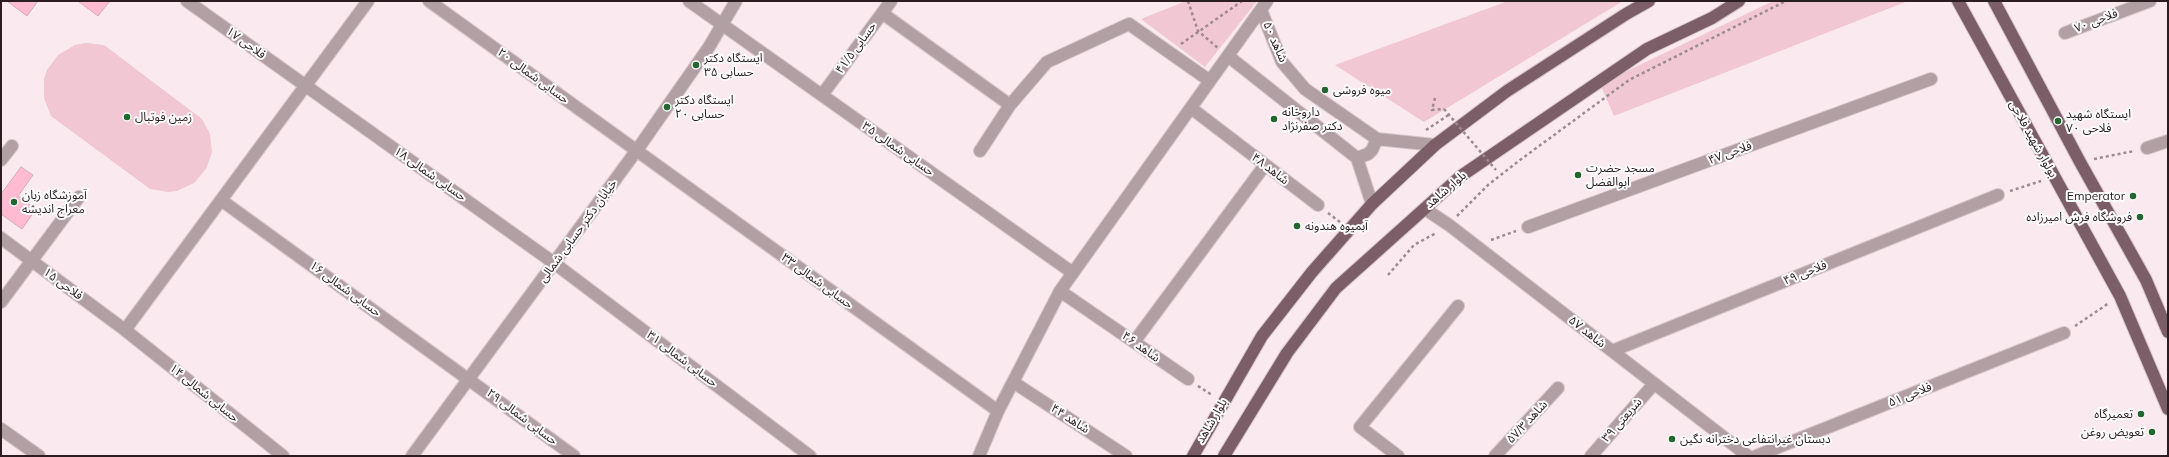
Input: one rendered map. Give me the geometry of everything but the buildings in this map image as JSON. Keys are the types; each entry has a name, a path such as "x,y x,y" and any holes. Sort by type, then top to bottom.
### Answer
{"main road":[{"name":"بلوار شاهد","path":"1192,456 1262,336 1312,272 1372,204 1435,145 1507,91 1626,14 1649,1"},
{"name":"بلوار شاهد","path":"1224,456 1287,353 1336,288 1461,176 1648,49 1712,18 1739,1"},
{"name":"بولوار شهید فلاحی","path":"1958,1 2053,177 2120,296 2168,409"},
{"path":"1994,1 2080,162 2146,280 2168,332"}],"street":[{"name":"فلاحی ۱۷","path":"187,1 305,86"},
{"path":"125,330 368,1"},
{"name":"حسابی شمالی ۲۰","path":"430,1 637,150"},
{"name":"حسابی شمالی ۳۵","path":"689,1 1073,272"},
{"name":"خیابان دکتر حسابی شمالی","path":"412,456 637,150 722,25 736,1"},
{"name":"حسابی ۴۱/۵","path":"822,95 891,1"},
{"name":"فلاحی ۷۰","path":"2065,33 2150,1"},
{"path":"979,456 998,411 1060,291 1264,6"},
{"name":"شاهد ۵۰","path":"1264,6 1282,62 1305,89 1377,139 1435,145"},
{"path":"882,13 1010,105"},
{"path":"980,152 1010,105 1047,62 1129,24 1210,81"},
{"path":"1228,56 1357,158 1372,204"},
{"name":"فلاحی ۴۷","path":"1528,227 1931,79"},
{"name":"حسابی شمالی ۱۸","path":"305,86 554,263"},
{"name":"شاهد ۴۸","path":"1191,108 1318,205"},
{"path":"1357,158 1363,157 1372,150 1377,139"},
{"path":"2147,148 2168,141"},
{"path":"1,160 12,146"},
{"name":"حسابی شمالی ۳۳","path":"637,150 998,411"},
{"path":"1134,342 1265,165"},
{"name":"فلاحی ۴۹","path":"1612,351 1998,195"},
{"path":"1,302 78,197"},
{"name":"حسابی شمالی ۱۶","path":"221,200 470,378"},
{"name":"شاهد ۵۷","path":"1425,209 1449,225 1612,351 1653,385 1748,456"},
{"name":"فلاحی ۱۵","path":"1,238 125,330"},
{"name":"حسابی شمالی ۳۱","path":"554,263 810,456"},
{"name":"شاهد ۴۶","path":"1060,291 1188,379"},
{"path":"1398,456 1360,427 1458,306"},
{"name":"حسابی شمالی ۱۴","path":"125,330 284,456"},
{"name":"فلاحی ۵۱","path":"1756,456 2064,333"},
{"name":"حسابی شمالی ۲۹","path":"470,378 574,456"},
{"name":"شاهد ۴۴","path":"1013,382 1126,456"},
{"name":"شریعتی ۳۹","path":"1591,456 1653,385"},
{"name":"شاهد ۵۷/۳","path":"1495,456 1558,388"},
{"path":"1,428 39,456"}],"path":[{"path":"1188,1 1198,31 1228,56"},
{"path":"1169,52 1242,1"},
{"path":"1388,275 1414,245 1449,225 1488,185 1573,119 1629,80 1786,1"},
{"path":"1435,98 1432,110 1444,109 1496,170"},
{"path":"2080,162 2147,148"},
{"path":"1998,195 2053,177"},
{"path":"1318,205 1350,230"},
{"path":"1475,246 1528,227"},
{"path":"2064,333 2120,296"},
{"path":"1188,379 1223,401"}],"shaded area":[{"path":"1186,1 1257,1 1205,67 1141,19"},
{"path":"1508,1 1623,1 1424,122 1335,65"},
{"path":"1773,1 1908,1 1614,116 1600,84"},
{"name":"زمین فوتبال","path":"85,43 104,45 202,119 210,134 212,152 206,169 194,183 177,191 168,192 150,189 51,116 44,98 44,79 47,70 58,55 75,45"}],"place":[{"name":"ایستگاه دکتر حسابی ۳۵","path":"696,65"},
{"name":"میوه فروشی","path":"1325,90"},
{"name":"ایستگاه دکتر حسابی ۲۰","path":"667,107"},
{"name":"زمین فوتبال","path":"127,117"},
{"name":"داروخانه دکتر صفرنژاد","path":"1274,119"},
{"name":"ایستگاه شهید فلاحی ۷۰","path":"2058,121"},
{"name":"مسجد حضرت ابوالفضل","path":"1578,175"},
{"name":"Emperator","path":"2133,196"},
{"name":"آموزشگاه زبان معراج اندیشه","path":"14,202"},
{"name":"فروشگاه فرش امیرزاده","path":"2140,217"},
{"name":"آبمیوه هندونه","path":"1297,226"},
{"name":"تعمیرگاه","path":"2141,414"},
{"name":"تعویض روغن","path":"2152,432"},
{"name":"دبستان غیرانتفاعی دخترانه نگین","path":"1672,439"}]}
